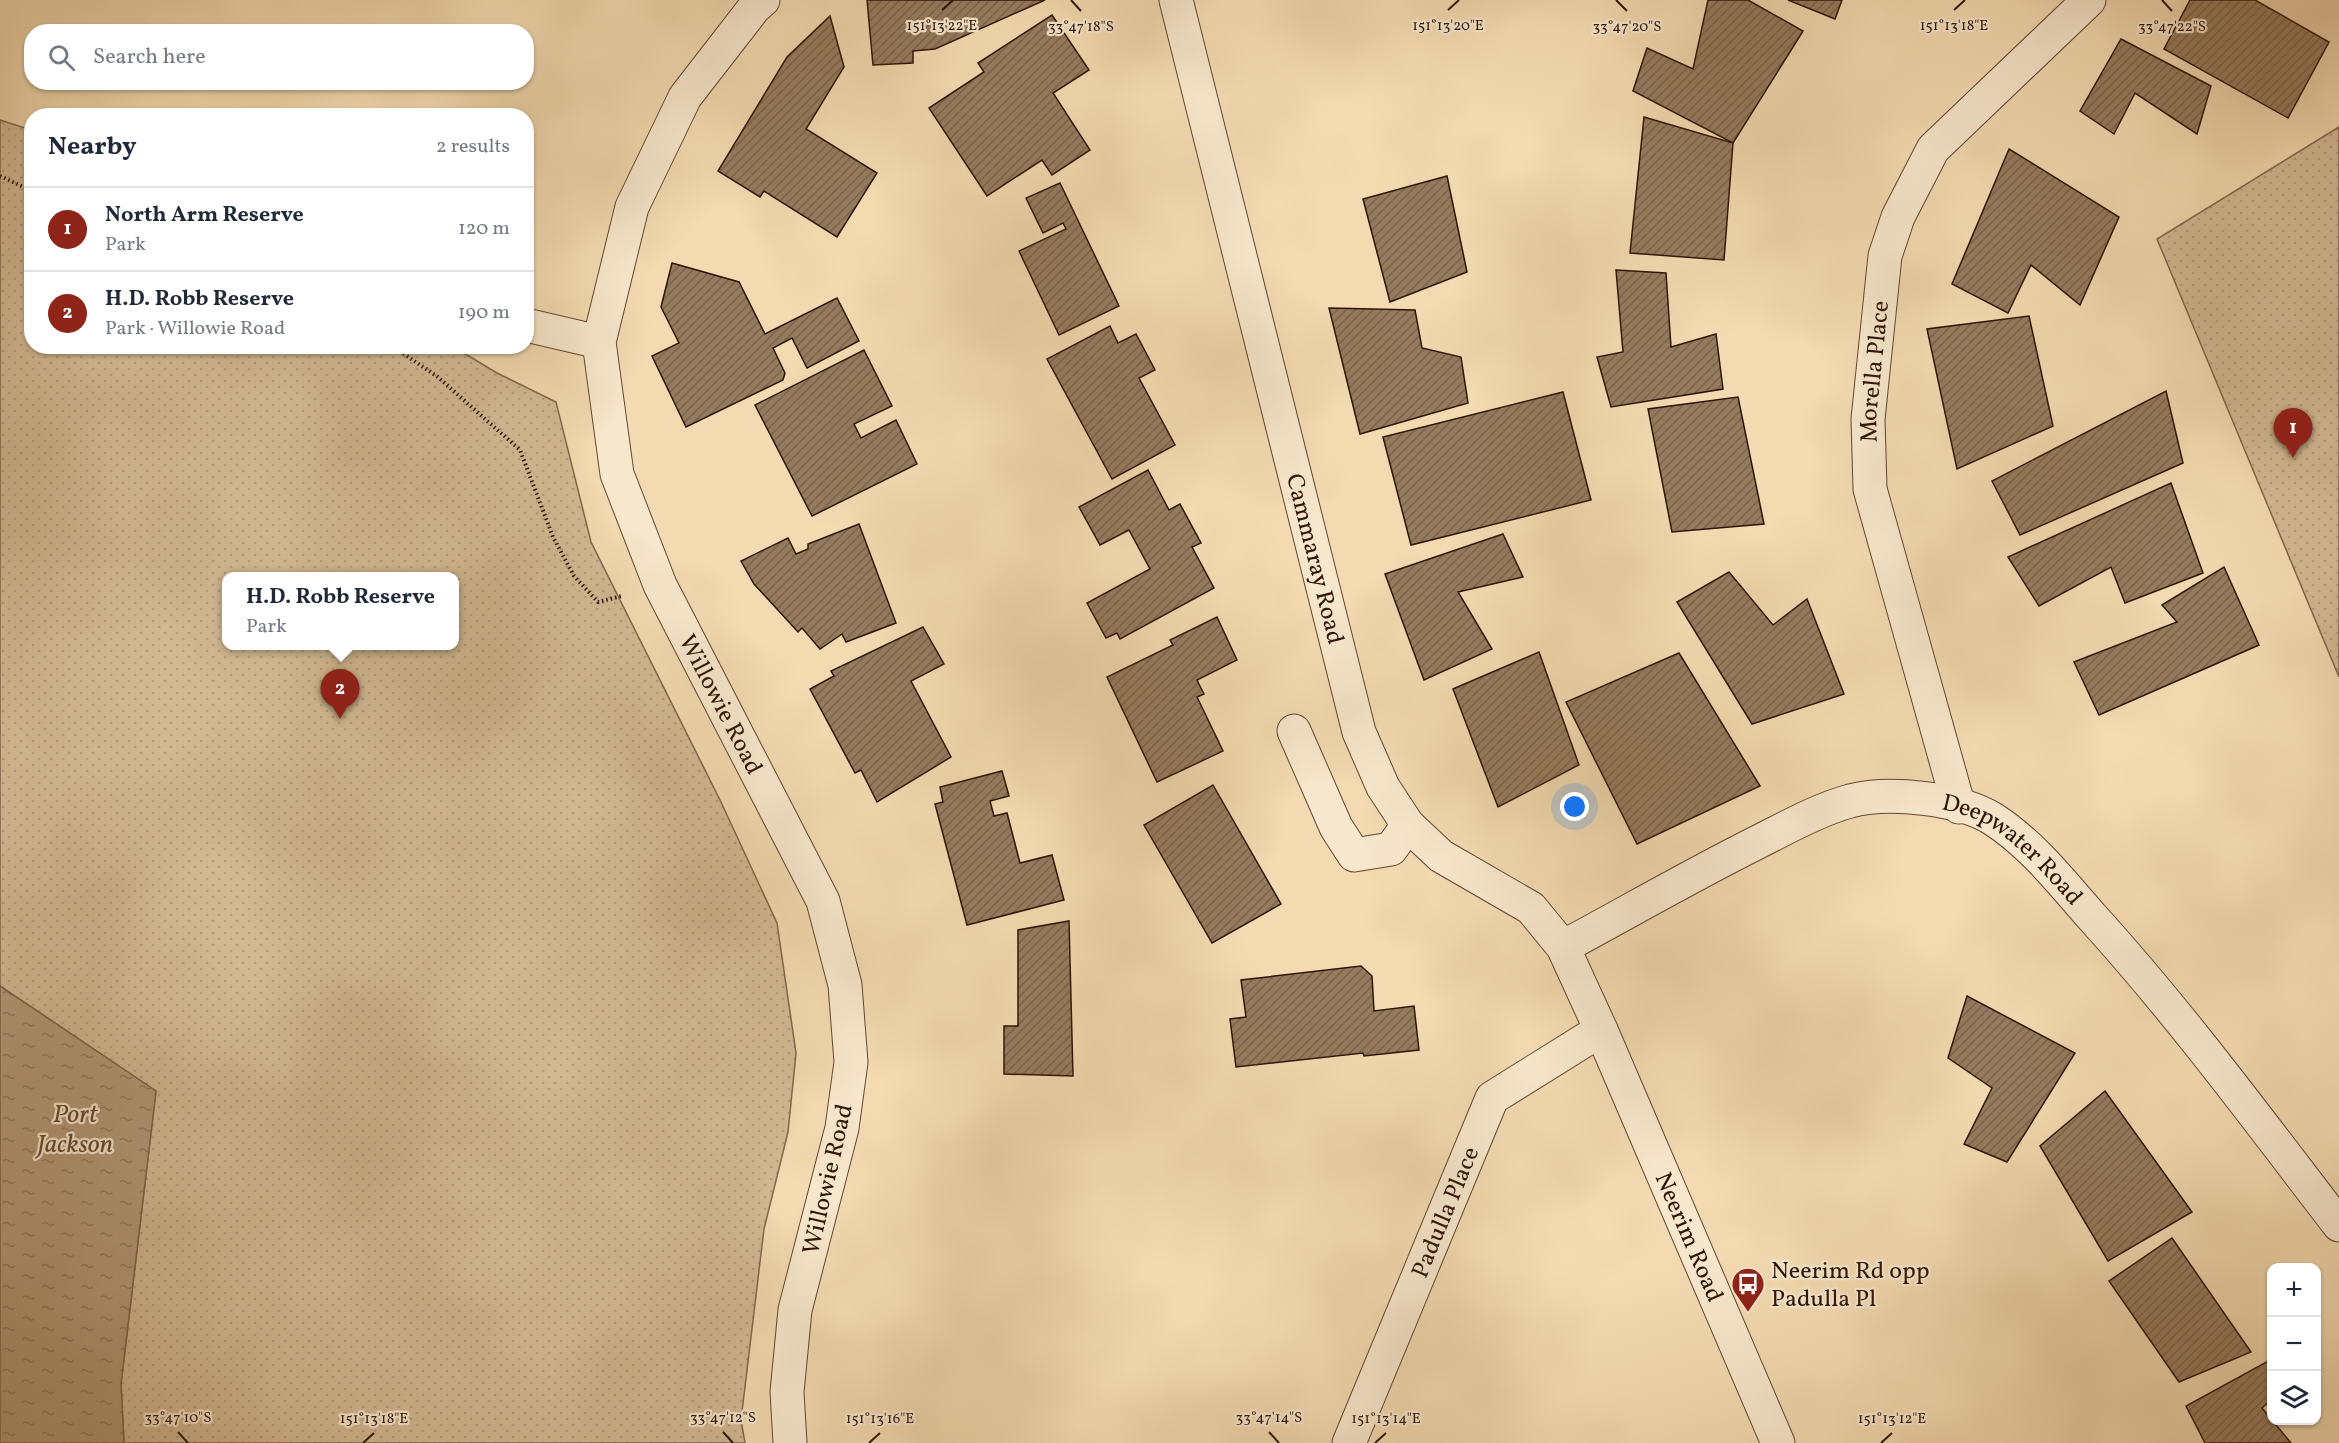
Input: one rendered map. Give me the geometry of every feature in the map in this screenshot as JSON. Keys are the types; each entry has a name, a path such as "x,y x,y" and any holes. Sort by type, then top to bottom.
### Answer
{"street":[{"name":"Willowie Road","path":"763,0 754,8 685,97 637,198 599,342 617,474 660,585 823,901 845,985 851,1062 842,1128 795,1310 787,1392 790,1443"},
{"name":"Cammaray Road","path":"1176,0 1359,732 1383,787 1408,825 1441,856 1530,908 1563,947 1601,1030"},
{"name":"Morella Place","path":"1959,807 1870,489 1868,419 1885,256 1898,217 1933,150 2089,0"},
{"path":"534,327 599,342"},
{"path":"1294,731 1336,827 1354,855 1390,849 1408,825"},
{"name":"Deepwater Road","path":"1563,947 1734,854 1832,808 1884,795 1919,797 1990,818 2036,854 2124,952 2233,1086 2339,1225"},
{"name":"Padulla Place","path":"1349,1443 1492,1098 1601,1030"},
{"name":"Neerim Road","path":"1601,1030 1778,1443"}],"path":[{"path":"0,176 24,187"},
{"path":"404,354 438,377 520,450 553,537 574,576 598,602 660,585"}],"shaded area":[{"path":"0,120 24,128 24,354 466,354 497,373 556,402 591,542 721,802 777,923 796,1053 788,1132 764,1229 741,1420 745,1443 124,1443 121,1384 156,1091 0,986"},
{"path":"2339,127 2339,677 2157,239"}],"water":[{"name":"Port Jackson","path":"0,986 156,1091 121,1384 124,1443 0,1443"}],"building":[{"path":"867,0 1045,0 935,49 913,51 913,63 873,65"},
{"path":"1708,0 1748,0 1803,31 1733,143 1633,91 1647,48 1693,69"},
{"path":"1788,0 1842,0 1835,19"},
{"path":"2190,0 2255,0 2329,42 2288,118 2164,49"},
{"path":"1052,15 1089,70 1053,93 1090,150 1052,175 1042,160 987,196 929,108 984,72 978,63"},
{"path":"830,16 844,67 806,129 877,173 837,237 764,191 760,197 718,171 787,57"},
{"path":"2121,39 2211,86 2197,134 2135,93 2114,134 2080,111"},
{"path":"1644,117 1733,143 1724,260 1630,253"},
{"path":"2009,149 2119,217 2080,305 2031,265 2008,313 1952,284"},
{"path":"1447,176 1467,272 1390,302 1363,199"},
{"path":"1060,183 1119,306 1059,335 1019,251 1066,229 1063,223 1043,233 1026,198"},
{"path":"672,263 739,282 765,334 837,298 859,341 807,368 792,338 773,348 785,373 783,380 686,427 652,356 679,343 661,307"},
{"path":"1616,270 1666,273 1671,347 1716,334 1723,389 1611,407 1597,357 1623,352"},
{"path":"1329,308 1415,310 1422,348 1461,357 1468,403 1360,434"},
{"path":"2029,316 2053,426 1957,469 1927,329"},
{"path":"1110,326 1118,343 1136,334 1155,370 1139,378 1175,445 1112,479 1047,359"},
{"path":"864,350 892,406 854,424 861,438 896,420 917,464 812,516 755,405"},
{"path":"2166,391 2183,463 2020,535 1992,481"},
{"path":"1563,392 1591,500 1411,545 1383,437"},
{"path":"1738,397 1764,524 1672,532 1648,409"},
{"path":"1148,470 1169,510 1180,504 1201,543 1192,547 1214,588 1120,639 1117,633 1106,638 1087,603 1150,569 1129,530 1100,545 1079,507"},
{"path":"2171,483 2203,573 2125,603 2111,567 2039,606 2008,557"},
{"path":"859,524 896,623 846,642 842,634 820,649 802,628 798,632 754,584 741,561 788,538 796,554 808,549 808,544"},
{"path":"1503,534 1523,577 1458,592 1492,649 1424,680 1385,574"},
{"path":"2224,567 2259,645 2099,715 2074,662 2177,622 2162,605"},
{"path":"1729,572 1773,625 1807,599 1844,694 1752,724 1677,602"},
{"path":"1217,617 1237,660 1197,680 1204,694 1197,697 1223,751 1157,782 1107,677 1173,645 1170,640"},
{"path":"923,627 944,664 911,681 951,757 877,802 861,770 855,773 810,689 834,676 831,671"},
{"path":"1539,652 1579,765 1498,807 1453,689"},
{"path":"1679,653 1760,786 1637,844 1566,702"},
{"path":"1002,771 1009,796 990,801 994,816 1007,813 1020,863 1052,855 1064,900 967,925 935,804 943,802 940,787"},
{"path":"1213,785 1281,904 1212,943 1144,825"},
{"path":"1069,921 1073,1076 1004,1074 1004,1026 1018,1026 1018,930"},
{"path":"1361,966 1372,976 1374,1011 1414,1006 1419,1050 1364,1056 1363,1053 1236,1067 1230,1019 1246,1017 1241,980"},
{"path":"1967,996 2075,1053 2007,1162 1964,1144 1992,1088 1948,1058"},
{"path":"2105,1091 2192,1212 2108,1261 2040,1146"},
{"path":"2172,1238 2251,1352 2179,1382 2109,1281"},
{"path":"2267,1362 2267,1404 2262,1408 2267,1414 2267,1425 2276,1425 2291,1443 2205,1443 2186,1406"}],"place":[{"name":"North Arm Reserve","path":"2293,458"},
{"name":"H.D. Robb Reserve","path":"340,719"},
{"name":"Neerim Rd opp Padulla Pl","path":"1748,1313"}]}
